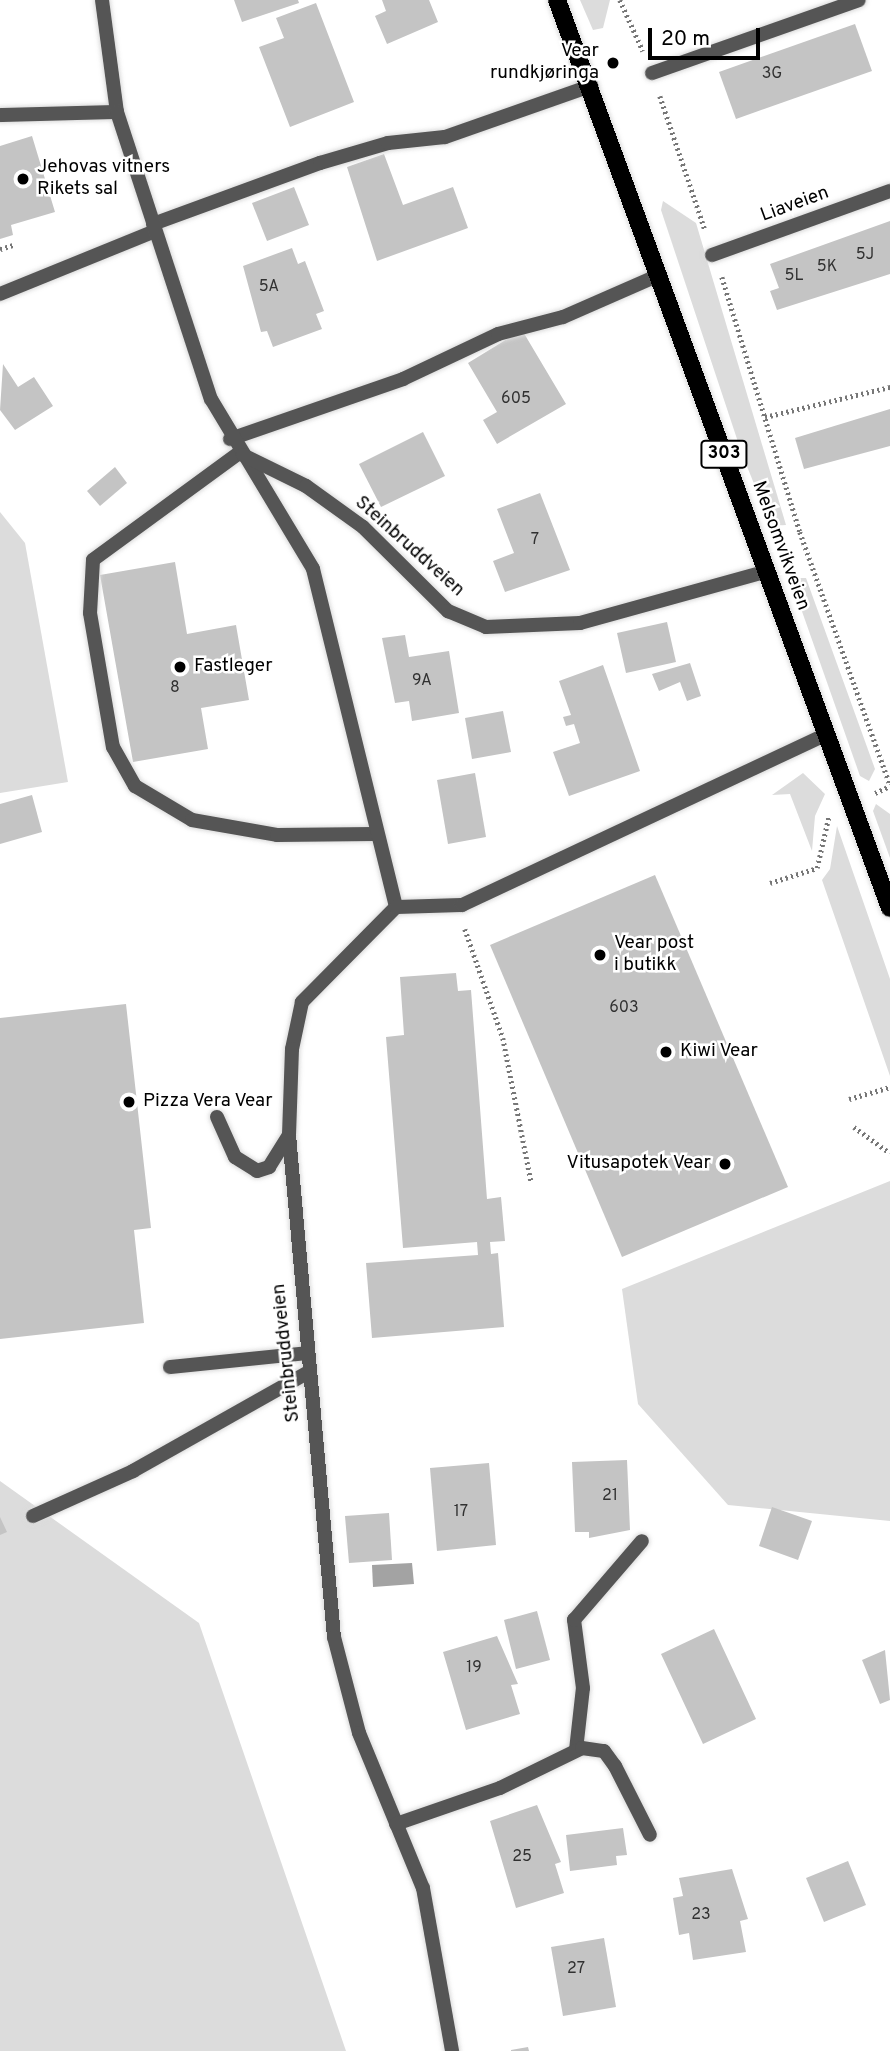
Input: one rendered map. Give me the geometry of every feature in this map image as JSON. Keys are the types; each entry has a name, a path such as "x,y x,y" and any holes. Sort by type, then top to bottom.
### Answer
{"main road":[{"name":"Melsomvikveien","path":"557,0 591,86 890,908"}],"street":[{"path":"102,0 117,112 154,228 230,439 285,515 313,569 374,834 396,907 457,905 825,735"},
{"path":"652,73 859,0"},
{"path":"0,294 154,228 320,163 388,143 445,137 591,86"},
{"path":"0,115 117,112"},
{"name":"Liaveien","path":"712,255 890,191"},
{"path":"230,439 403,379 498,334 563,317 659,275"},
{"path":"239,453 93,560 90,613 113,747 135,786 192,820 277,835 374,834"},
{"name":"Steinbruddveien","path":"239,453 306,486 363,527 448,611 486,627 580,623 767,571"},
{"name":"Steinbruddveien","path":"396,907 326,971 302,1002 292,1049 289,1135 334,1637 359,1733 423,1888 452,2051"},
{"path":"217,1117 235,1157 257,1171 268,1167 289,1135"},
{"path":"170,1367 307,1353"},
{"path":"33,1516 133,1471 310,1372"},
{"path":"576,1750 583,1688 573,1620 642,1541"},
{"path":"396,1824 500,1788 576,1750 604,1751 650,1835"}],"path":[{"path":"620,0 652,73 890,786 823,818 824,859 817,868 770,883"},
{"path":"0,249 13,245"},
{"path":"765,417 890,387"},
{"path":"457,905 503,1038 531,1181"},
{"path":"849,1099 890,1087"},
{"path":"854,1127 890,1153"}],"shaded area":[{"path":"580,0 610,0 603,28 593,30"},
{"path":"663,201 696,223 786,525 771,526 742,454 661,210"},
{"path":"0,512 25,543 68,782 0,793"},
{"path":"798,578 806,578 875,769 869,781 860,776 792,583"},
{"path":"803,773 825,794 815,816 812,851 790,794 772,795"},
{"path":"876,804 890,814 890,858 873,811"},
{"path":"837,826 890,979 890,1076 822,880 830,869"},
{"path":"890,1181 890,1521 728,1505 638,1404 622,1289"},
{"path":"0,1481 199,1623 346,2051 0,2051"},
{"path":"412,1563 414,1584 373,1587 372,1565"}],"building":[{"path":"234,0 298,0 299,3 242,22"},
{"path":"382,0 429,0 438,22 387,44 375,16 386,11"},
{"path":"316,3 354,102 290,127 259,47 284,38 276,18"},
{"path":"855,24 872,71 736,119 719,72"},
{"name":"Jehovas vitners Rikets sal","path":"32,136 55,212 11,225 13,235 0,239 0,146"},
{"path":"384,154 403,205 453,187 468,228 377,261 347,167"},
{"path":"294,187 309,225 267,241 252,203"},
{"path":"890,221 890,274 777,310 770,291 779,288 770,264"},
{"path":"292,248 298,264 305,261 324,311 316,314 322,329 273,347 267,331 261,332 243,266"},
{"path":"522,330 566,404 497,444 483,420 497,412 468,363"},
{"path":"3,364 18,387 34,377 53,406 15,430 0,410"},
{"path":"890,409 890,446 804,469 795,438"},
{"path":"423,432 445,476 381,507 359,464"},
{"path":"115,467 127,483 100,506 87,491"},
{"path":"540,493 570,570 505,592 493,561 514,553 497,509"},
{"name":"Fastleger","path":"175,562 187,634 236,625 249,700 201,708 208,749 133,762 100,575"},
{"path":"667,622 676,662 626,673 617,633"},
{"path":"405,635 409,657 449,651 459,713 412,721 409,701 395,703 382,638"},
{"path":"690,663 701,696 687,701 680,682 659,691 652,674"},
{"path":"603,665 640,771 569,796 553,752 580,743 574,724 566,726 563,717 571,715 559,681"},
{"path":"503,711 511,752 472,759 465,718"},
{"path":"475,773 486,837 448,844 437,780"},
{"path":"32,795 42,832 0,844 0,804"},
{"path":"655,875 788,1187 622,1257 490,945"},
{"path":"456,973 458,991 471,990 487,1199 501,1197 505,1241 490,1242 491,1254 498,1253 504,1327 372,1338 366,1263 478,1255 477,1242 403,1248 386,1037 404,1035 400,977"},
{"path":"126,1004 151,1228 134,1230 144,1323 0,1339 0,1018"},
{"path":"627,1460 630,1530 589,1538 589,1532 575,1532 572,1462"},
{"path":"489,1463 496,1545 437,1551 430,1468"},
{"path":"772,1507 812,1521 798,1560 759,1546"},
{"path":"389,1513 392,1560 349,1563 345,1516"},
{"path":"0,1517 7,1532 0,1535"},
{"path":"537,1611 550,1660 516,1669 504,1620"},
{"path":"714,1629 756,1719 703,1744 661,1654"},
{"path":"497,1636 518,1684 511,1685 520,1714 466,1730 443,1652"},
{"path":"885,1650 890,1700 880,1704 862,1660"},
{"path":"537,1805 561,1862 555,1864 564,1893 516,1908 490,1821"},
{"path":"623,1828 627,1855 616,1856 617,1865 570,1871 566,1835"},
{"path":"848,1861 866,1905 824,1922 806,1878"},
{"path":"732,1869 748,1919 740,1921 746,1952 693,1960 689,1933 679,1935 673,1898 683,1896 679,1878"},
{"path":"604,1938 616,2007 563,2016 551,1947"},
{"path":"528,2047 529,2051 511,2051 511,2050"}],"place":[{"name":"Vear rundkjøringa","path":"613,63"},
{"name":"Jehovas vitners Rikets sal","path":"23,179"},
{"name":"Fastleger","path":"180,667"},
{"name":"Vear post i butikk","path":"600,955"},
{"name":"Kiwi Vear","path":"666,1052"},
{"name":"Pizza Vera Vear","path":"129,1102"},
{"name":"Vitusapotek Vear","path":"725,1164"}]}
